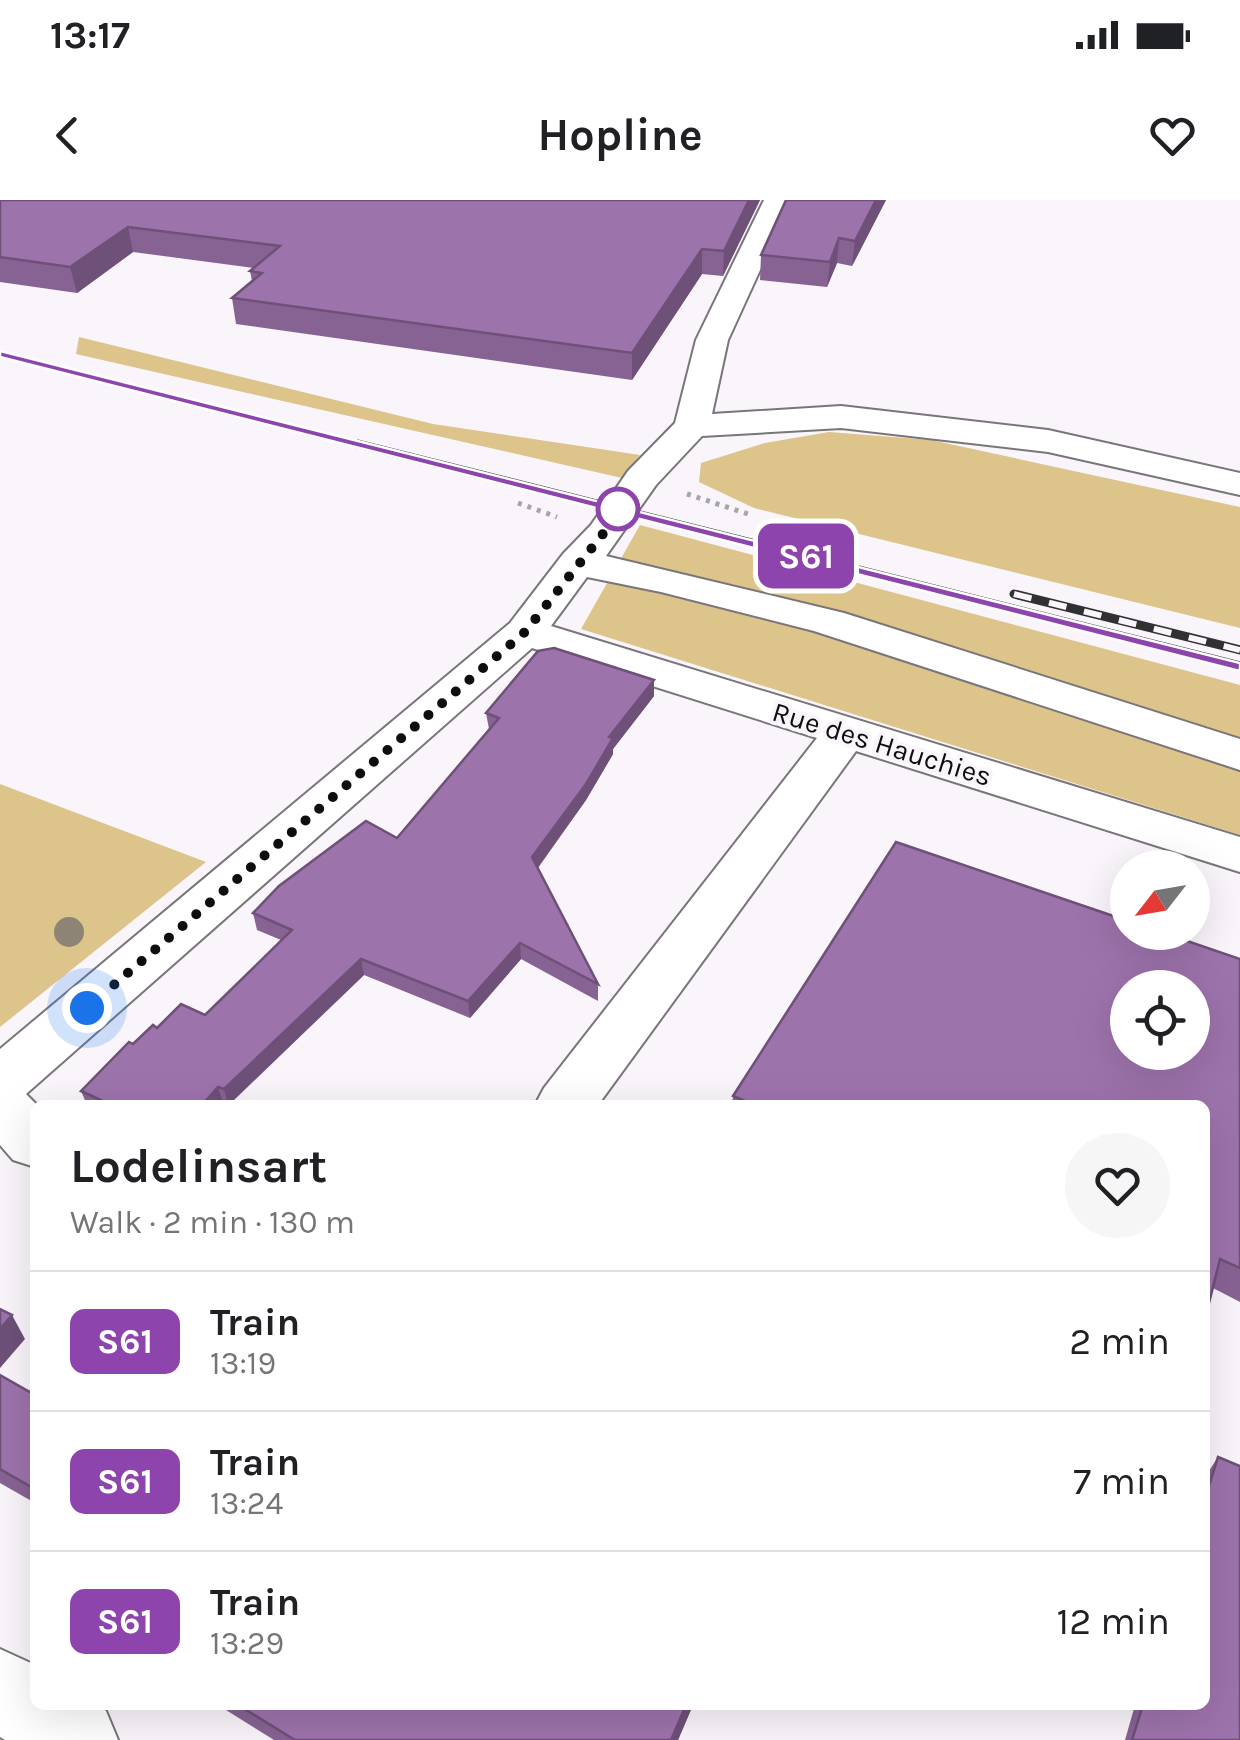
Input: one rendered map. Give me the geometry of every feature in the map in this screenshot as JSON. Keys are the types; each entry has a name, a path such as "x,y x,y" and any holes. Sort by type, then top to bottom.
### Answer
{"street":[{"path":"0,1082 525,632 606,532 641,479 692,426 712,340 778,200"},
{"path":"692,426 841,417 1048,442 1240,484"},
{"path":"577,564 651,576 906,646 1240,755"},
{"name":"Rue des Hauchies","path":"525,632 1240,855"},
{"path":"568,1100 846,732"},
{"path":"0,1106 30,1138"},
{"path":"0,1688 30,1708"},
{"path":"33,1710 77,1740"}],"path":[{"path":"641,479 748,514"}],"shaded area":[{"path":"79,337 433,424 640,455 622,478 76,354"},
{"path":"829,432 931,440 1240,507 1240,628 754,508 699,482 701,463 765,443"},
{"path":"640,525 1240,685 1240,835 581,629"},
{"path":"0,784 206,862 0,1027"}],"building":[{"path":"0,200 749,200 724,251 702,249 632,353 232,298 262,273 250,271 280,246 128,227 70,267 0,257"},
{"path":"786,200 876,200 855,241 839,238 830,262 761,255"},
{"path":"554,648 654,680 609,737 613,738 586,784 532,857 598,984 520,943 468,1001 361,959 224,1089 218,1087 206,1100 101,1100 81,1091 129,1042 133,1044 153,1025 157,1028 181,1004 205,1015 292,930 253,913 279,886 366,821 397,838 499,718 486,713 538,651"},
{"path":"896,842 1110,915 1110,950 1210,949 1240,959 1240,1268 1220,1259 1210,1299 1210,1100 742,1100 733,1096"},
{"path":"0,1309 12,1315 0,1329"},
{"path":"0,1375 30,1392 30,1486 0,1469"},
{"path":"1218,1457 1240,1466 1240,1740 1132,1740 1141,1710 1210,1710 1210,1483"},
{"path":"246,1710 684,1710 671,1740 295,1740"}],"railway":[{"path":"0,354 368,447"},
{"path":"358,444 1240,666"},
{"path":"1014,594 1240,650"}],"train":[{"name":"S61","path":"0,354 1240,666"}],"route":[{"path":"87,1008 525,632 606,532 622,510 618,509"}]}
